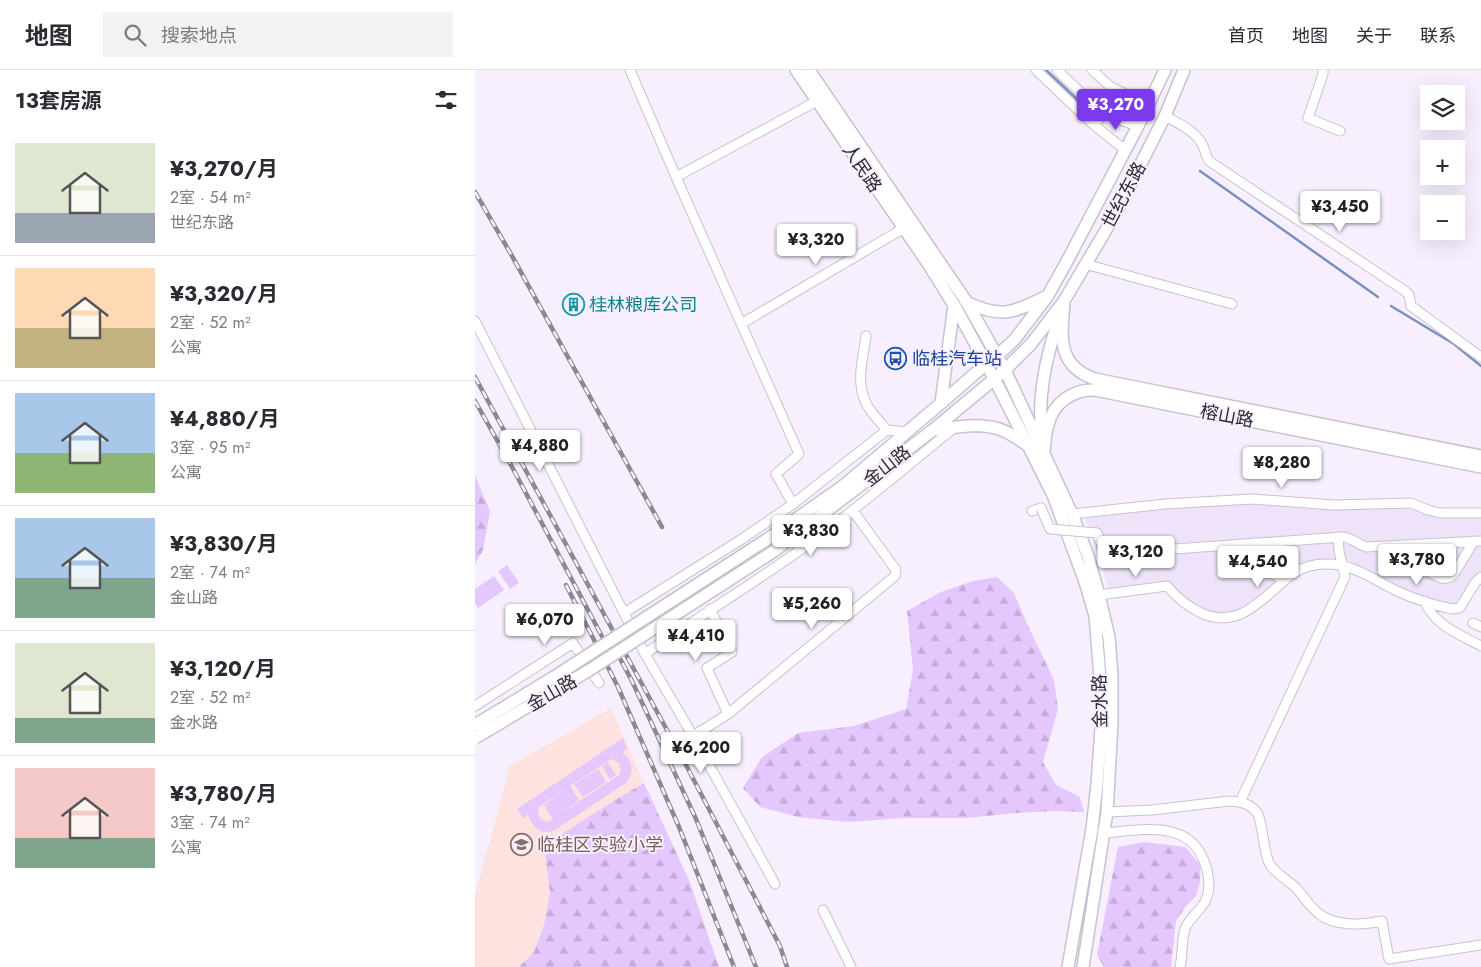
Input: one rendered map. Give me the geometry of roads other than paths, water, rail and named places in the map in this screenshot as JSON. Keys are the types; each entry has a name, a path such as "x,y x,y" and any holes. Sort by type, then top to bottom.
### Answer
{"main road":[{"name":"人民路","path":"796,70 903,228 934,262"},
{"name":"人民路","path":"809,70 934,262"},
{"name":"世纪东路","path":"1047,297 1165,70"},
{"name":"世纪东路","path":"1064,301 1116,213 1165,116 1184,70"},
{"name":"金水路","path":"934,262 966,302 1005,370 1072,514 1088,556 1109,637 1112,675 1111,760 1107,812 1083,967"},
{"name":"金水路","path":"934,262 954,305 1053,495 1085,582 1095,616 1102,714 1097,784 1092,829 1068,967"},
{"path":"966,302 983,310 1005,312 1027,306 1047,297"},
{"name":"金山路","path":"475,725 767,540 843,486 997,356 1015,339 1047,297"},
{"path":"1044,455 1040,426 1044,370 1064,301"},
{"name":"金山路","path":"475,738 589,671 774,551 933,430 1005,370 1031,344 1064,301"},
{"name":"榕山路","path":"1064,301 1061,329 1062,344 1065,353 1074,367 1086,376 1481,456"},
{"path":"941,403 954,305"},
{"name":"榕山路","path":"1044,455 1046,431 1051,416 1067,397 1086,390 1105,392 1481,467"},
{"path":"933,430 979,426 1000,429 1028,446"}],"street":[{"path":"630,70 675,177 799,454 777,474 793,504"},
{"path":"1035,70 1094,125 1125,150"},
{"path":"1057,70 1097,108 1120,120 1137,126"},
{"path":"1092,70 1111,86 1148,105"},
{"path":"1323,70 1308,118 1341,130"},
{"path":"675,177 817,101"},
{"path":"1094,125 1105,112"},
{"path":"1165,116 1199,138 1205,148 1209,161 1405,291 1409,295 1411,306 1481,357"},
{"path":"741,324 903,228"},
{"path":"1085,264 1232,304"},
{"path":"475,321 645,654 775,884"},
{"path":"866,336 861,386 867,404 887,430"},
{"path":"645,654 802,549 853,511 954,428"},
{"path":"624,613 742,539 793,504 887,430 906,432"},
{"path":"1072,514 1165,504 1253,499 1334,505 1411,503 1440,513 1481,513"},
{"path":"1037,509 1050,529 1097,533 1105,554 1338,537 1349,538 1366,547 1477,541"},
{"path":"693,736 728,714 895,576 896,570 853,511"},
{"path":"1240,802 1345,577 1338,537"},
{"path":"1379,546 1441,578 1448,578 1454,574 1477,541"},
{"path":"1255,543 1259,568 1285,580"},
{"path":"1099,595 1167,586 1195,610 1214,618 1226,618 1238,616 1248,611 1294,573 1314,565 1327,564 1361,571 1398,592 1451,609 1461,606 1475,583 1481,577"},
{"path":"1425,601 1429,610 1439,622 1481,646"},
{"path":"710,609 732,652 707,668 728,714"},
{"path":"475,706 573,643 599,683"},
{"path":"1107,812 1152,810 1229,801 1248,804 1258,814 1268,861 1274,870 1294,885 1319,914 1353,924 1382,921 1389,959 1481,945"},
{"path":"1104,833 1171,831 1184,836 1195,844 1204,860 1208,874 1209,890 1207,899 1200,910 1185,927 1180,967"},
{"path":"823,910 851,967"}],"waterway":[{"path":"1046,70 1096,117"},
{"path":"1200,171 1378,297"},
{"path":"1391,306 1454,344 1481,366"}],"railway":[{"path":"475,192 662,527"},
{"path":"475,377 686,765 780,946 787,967"},
{"path":"475,401 614,659"},
{"path":"566,585 618,687 679,827 734,967"},
{"path":"615,649 632,681 696,819 756,967"}],"place":[{"name":"桂林粮库公司","path":"573,305"},
{"name":"临桂汽车站","path":"896,359"},
{"name":"临桂区实验小学","path":"521,845"}]}
